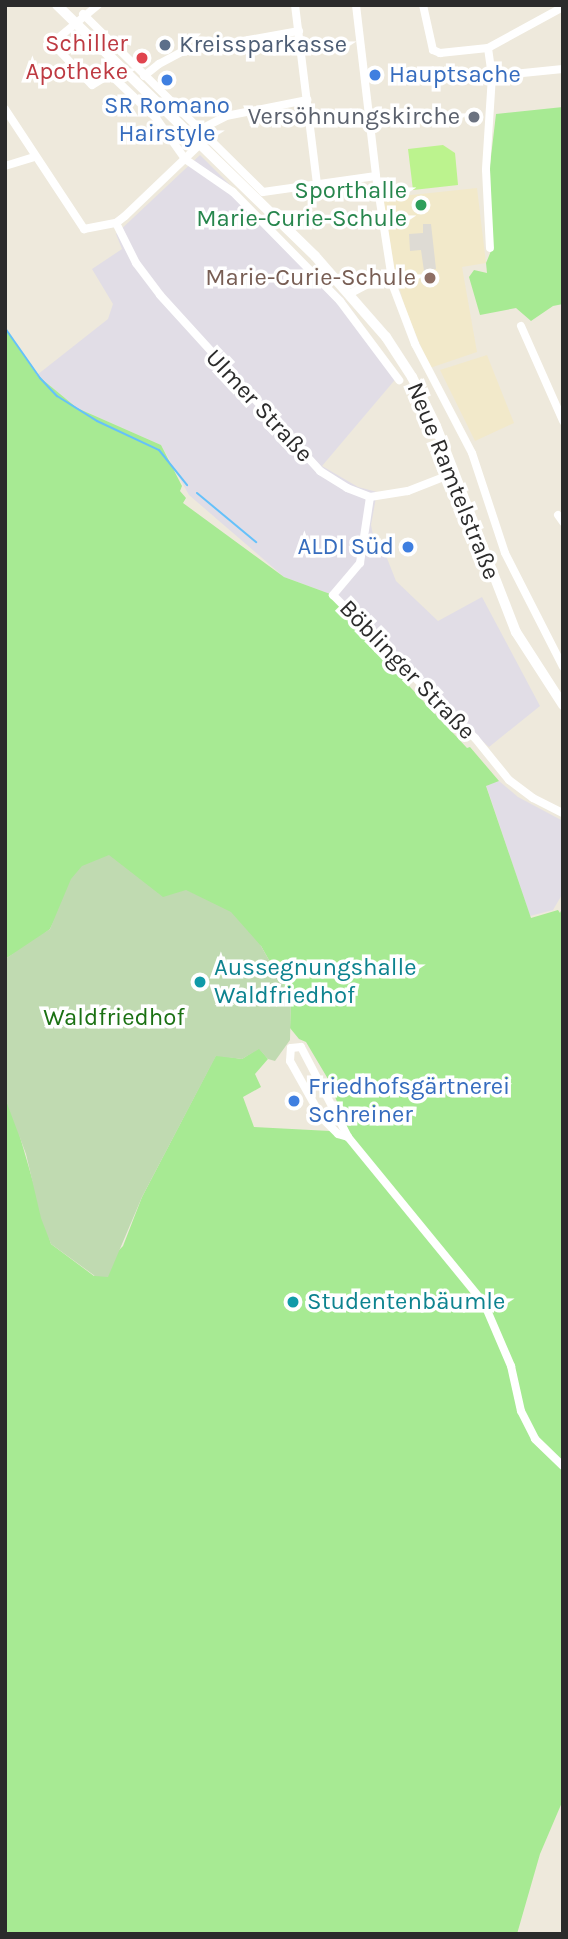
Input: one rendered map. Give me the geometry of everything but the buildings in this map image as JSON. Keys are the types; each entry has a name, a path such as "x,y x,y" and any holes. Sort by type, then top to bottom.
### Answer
{"main road":[{"name":"Neue Ramtelstraße","path":"57,5 114,68 200,144 351,293 412,377 432,417 516,632 563,705"}],"street":[{"path":"97,5 83,14 52,43 92,85 114,68"},
{"path":"356,5 389,273 415,344 472,453 505,554 563,667"},
{"path":"423,5 433,50 440,53 488,48 563,7"},
{"path":"295,6 317,184"},
{"path":"83,14 263,192 376,176"},
{"path":"144,76 159,64 182,52 299,31"},
{"path":"488,48 492,76 486,170 490,248"},
{"name":"Neue Ramtelstraße","path":"114,68 156,118 185,159 233,192 331,291 374,342 398,380"},
{"path":"492,76 563,69"},
{"path":"199,130 226,116 307,100"},
{"path":"5,109 84,229 116,223 141,204 200,144"},
{"path":"5,166 35,157"},
{"name":"Ulmer Straße","path":"116,223 136,263 160,296 283,435 320,471 347,488 370,496"},
{"path":"351,293 389,273"},
{"path":"522,326 563,421"},
{"path":"370,496 408,491 454,473"},
{"name":"Böblinger Straße","path":"370,496 360,563 333,595 475,738 509,780 533,798 563,813"},
{"path":"348,1137 326,1124 317,1110 290,1061 291,1048 299,1045 305,1053 348,1137 484,1303 511,1366 521,1411 535,1439 563,1466"}],"shaded area":[{"path":"200,155 343,298 399,375 322,466 358,487 377,492 371,525 375,545 381,543 396,581 438,621 482,597 540,706 489,747 411,676 333,595 284,577 189,495 161,445 77,408 37,375 108,319 113,304 92,269 122,249 116,234"},
{"name":"Marie-Curie-Schule","path":"477,188 486,263 462,267 477,352 430,368 405,308 395,272 383,198"},
{"path":"423,224 431,224 436,269 424,271 421,250 410,251 409,234 423,233"},
{"path":"487,355 514,423 475,441 440,370"},
{"path":"499,781 518,797 563,821 563,893 553,910 530,916 486,785"}],"green space":[{"path":"563,107 563,304 553,306 531,321 516,308 480,315 469,277 474,270 487,273 486,263 491,251 490,165 496,114"},
{"path":"443,145 455,153 458,185 413,190 408,149"},
{"path":"5,328 37,375 77,408 161,445 182,486 180,491 186,498 183,503 284,577 333,595 397,673 467,748 470,747 499,781 486,786 531,918 558,910 560,913 563,906 563,1800 540,1854 517,1934 5,1934 5,1098 14,1116 51,1244 94,1276 123,1246 142,1197 216,1055 242,1059 259,1048 268,1059 255,1074 261,1087 243,1097 254,1127 349,1132 328,1079 306,1042 299,1039 290,1028 291,999 261,946 164,897 56,917 50,929 5,959"},
{"name":"Waldfriedhof","path":"109,855 163,897 186,890 231,912 261,946 291,999 290,1040 275,1061 268,1059 259,1049 242,1059 216,1056 142,1197 108,1277 95,1276 51,1244 41,1218 26,1154 5,1098 5,959 50,929 71,879 82,866"}],"waterway":[{"path":"5,328 40,378 57,396 97,421 159,450 187,485"},
{"path":"197,493 256,542"}],"place":[{"name":"Kreissparkasse","path":"165,45"},
{"name":"Schiller Apotheke","path":"142,58"},
{"name":"Hauptsache","path":"375,75"},
{"name":"SR Romano Hairstyle","path":"167,80"},
{"name":"Versöhnungskirche","path":"474,117"},
{"name":"Sporthalle Marie-Curie-Schule","path":"421,205"},
{"name":"Marie-Curie-Schule","path":"430,278"},
{"name":"ALDI Süd","path":"408,547"},
{"name":"Aussegnungshalle Waldfriedhof","path":"200,982"},
{"name":"Friedhofsgärtnerei Schreiner","path":"294,1101"},
{"name":"Studentenbäumle","path":"293,1302"}]}
